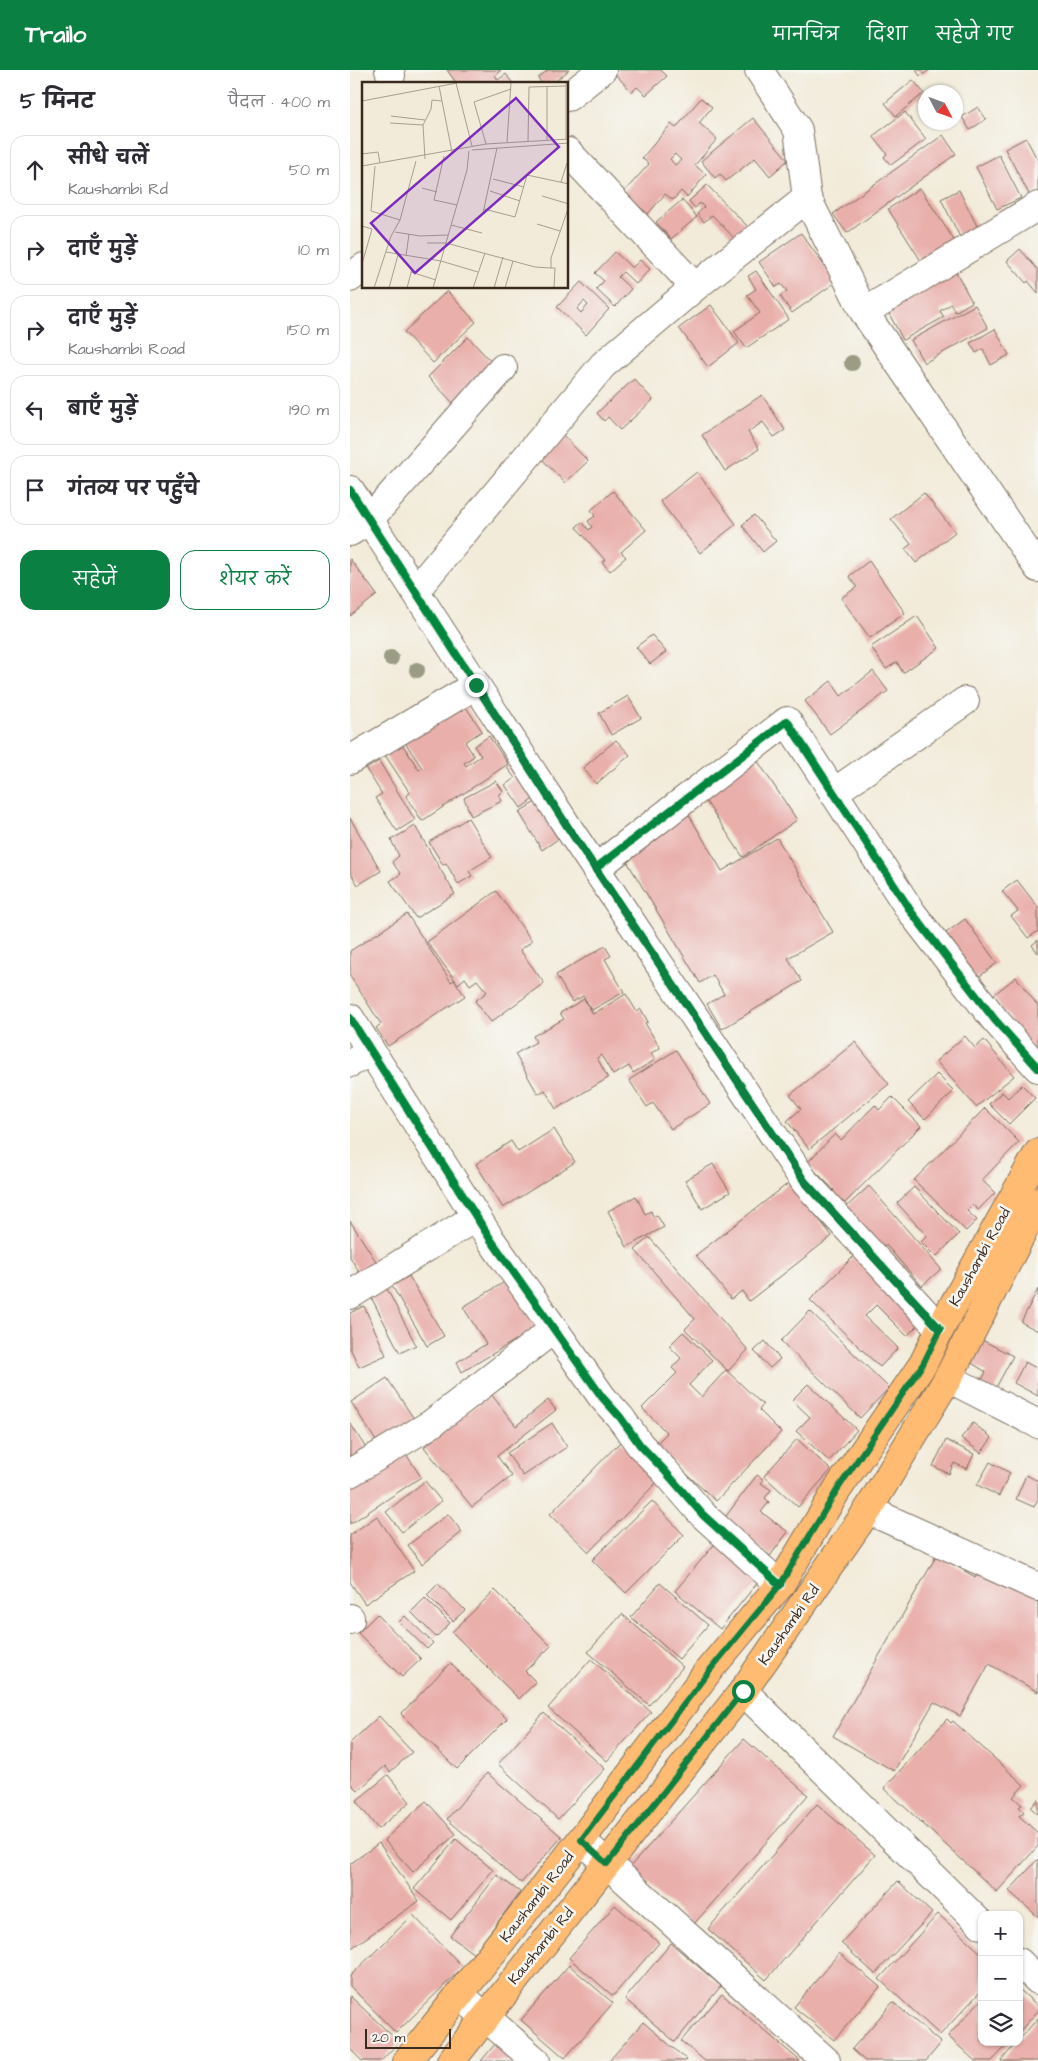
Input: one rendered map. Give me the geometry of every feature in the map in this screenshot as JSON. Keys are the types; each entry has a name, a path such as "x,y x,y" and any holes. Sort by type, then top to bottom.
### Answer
{"main road":[{"name":"Kaushambi Road","path":"407,2061 581,1840 710,1670 780,1585 837,1490 923,1364 1038,1153"},
{"name":"Kaushambi Rd","path":"451,2061 743,1691 868,1510 948,1378 1038,1202"}],"street":[{"path":"569,96 602,70"},
{"path":"759,70 798,130 807,198 864,312 1038,568"},
{"path":"569,153 695,287"},
{"path":"415,591 603,365 695,287 807,198"},
{"path":"864,312 1038,206"},
{"path":"350,278 362,269"},
{"path":"360,526 503,368"},
{"path":"350,490 360,526 415,591 805,1182 940,1330"},
{"path":"350,760 476,685"},
{"path":"833,792 965,701"},
{"path":"596,868 787,722 912,913 995,1020 1038,1068"},
{"path":"350,1018 361,1057 476,1216 602,1397 620,1417 640,1445 703,1515 780,1585"},
{"path":"350,1295 476,1216"},
{"path":"350,1473 431,1424 554,1328"},
{"path":"948,1378 1038,1424"},
{"path":"868,1510 1038,1587"},
{"path":"743,1691 978,1921"},
{"path":"581,1840 826,2061"},
{"path":"1023,1966 1038,1980"},
{"path":"460,1995 536,2061"}],"building":[{"path":"447,70 501,70 495,75 498,80 506,74 512,82 486,81 456,82"},
{"path":"548,70 569,70 554,82 541,82 538,78"},
{"path":"619,70 661,70 667,76 646,95 637,87 632,92 615,74"},
{"path":"916,70 930,70 920,76"},
{"path":"913,80 918,86 918,98 896,116 885,103"},
{"path":"701,98 712,107 699,123 717,139 695,165 706,175 687,197 681,191 673,200 665,194 648,214 623,193 649,164 642,158 671,124 676,128","holes":["675,154 681,160 675,165 670,159"]},
{"path":"978,107 986,119 970,130 963,116"},
{"path":"905,112 926,139 891,165 884,157 887,154 873,136"},
{"path":"753,118 788,160 770,176 755,158 726,181 720,174 715,178 701,161"},
{"path":"943,135 956,154 847,233 833,214"},
{"path":"1026,138 1038,161 1038,191 1030,196 1005,149"},
{"path":"999,155 1021,198 997,209 976,167"},
{"path":"707,185 755,234 742,246 712,215 704,222 697,214 704,207 700,203 695,208 689,201"},
{"path":"920,188 956,243 923,264 888,209"},
{"path":"959,190 981,234 962,241 941,199"},
{"path":"682,200 697,217 671,239 656,222"},
{"path":"801,233 836,282 792,313 780,296 787,291 781,284 776,287 759,262"},
{"path":"1020,249 1038,270 1038,293 1028,281 1026,283 1007,261"},
{"path":"615,252 632,268 640,260 650,269 636,284 623,272 618,277 631,289 615,307 596,289 604,281 595,273"},
{"path":"955,270 972,302 955,312 951,304 940,311 944,317 903,340 886,308"},
{"path":"756,271 789,319 746,348 734,331 760,313 747,295 756,289 748,276"},
{"path":"581,282 609,309 586,335 557,307","holes":["584,301 588,305 581,313 577,309"]},
{"path":"447,291 476,322 433,363 404,332"},
{"path":"711,305 739,343 708,367 679,328"},
{"path":"975,305 988,328 924,363 911,340"},
{"path":"995,329 1009,355 991,365 983,349 976,353 970,343"},
{"path":"468,337 495,366 459,409 428,377"},
{"path":"634,379 653,400 620,430 608,417 604,421 597,413"},
{"path":"762,395 785,430 774,437 763,422 748,432 759,449 725,471 702,435"},
{"path":"557,429 588,461 565,483 540,457"},
{"path":"697,472 736,524 700,553 660,501"},
{"path":"613,491 646,530 621,552 626,557 610,571 602,562 605,560 576,527 582,522 589,530 592,527 588,521 595,516 591,510"},
{"path":"924,493 955,532 916,563 905,549 911,544 891,519"},
{"path":"754,515 776,541 763,552 742,525"},
{"path":"350,559 377,595 350,616"},
{"path":"869,561 905,613 870,638 841,598 857,587 849,576"},
{"path":"917,616 939,648 903,673 897,662 886,669 871,647"},
{"path":"652,635 666,652 650,664 636,647"},
{"path":"873,671 888,691 830,734 805,701 831,681 841,696"},
{"path":"453,688 482,731 465,742 474,756 464,763 466,766 481,756 474,746 489,736 508,764 422,821 406,796 410,793 385,755 402,744 419,770 422,768 395,727"},
{"path":"628,696 641,718 611,735 599,713"},
{"path":"616,740 630,755 596,784 583,768"},
{"path":"753,754 797,820 743,857 699,791"},
{"path":"379,761 415,820 397,831 375,798 382,794 366,769"},
{"path":"512,764 536,797 521,808 505,785 515,778 507,768"},
{"path":"496,781 503,791 499,795 502,801 471,816 464,798"},
{"path":"544,797 561,837 542,850 519,812"},
{"path":"682,803 722,871 777,838 833,932 788,958 802,981 722,1029 707,1004 724,994 713,975 700,983 616,843"},
{"path":"350,818 381,871 358,885 350,872"},
{"path":"468,818 492,857 469,871 472,876 458,884 446,863 443,865 429,842"},
{"path":"415,826 455,894 416,918 390,881 401,874 392,862 399,856 391,840"},
{"path":"1017,880 1038,907 1038,931 1028,938 1011,916 1018,911 1002,891"},
{"path":"496,891 532,941 520,950 544,983 491,1022 475,1001 487,992 477,980 470,985 465,978 458,984 427,942"},
{"path":"407,914 451,982 454,980 465,996 388,1046 376,1028 381,1024 350,976 350,951"},
{"path":"965,919 997,963 976,979 943,935"},
{"path":"1038,940 1038,953 1032,945"},
{"path":"605,946 611,956 605,959 624,992 592,1010 583,996 572,1002 556,975"},
{"path":"1016,977 1038,1006 1038,1049 1035,1051 992,996"},
{"path":"626,994 637,1012 641,1009 648,1022 645,1023 660,1048 651,1053 655,1060 633,1073 629,1066 613,1075 601,1055 597,1058 608,1078 556,1109 545,1090 538,1094 515,1054 536,1042 533,1036 564,1019 560,1013 584,999 593,1014"},
{"path":"965,1036 975,1048 984,1040 1014,1076 976,1107 936,1061"},
{"path":"855,1042 889,1084 809,1149 787,1121 801,1109 790,1095"},
{"path":"676,1050 710,1104 671,1129 653,1103 647,1107 629,1080"},
{"path":"937,1074 954,1091 925,1119 908,1102"},
{"path":"1022,1085 1035,1098 1009,1124 989,1104 1002,1092 1008,1098"},
{"path":"892,1097 921,1126 840,1208 828,1196 834,1190 807,1163 835,1134 841,1140 875,1105 879,1110"},
{"path":"985,1108 1019,1142 982,1180 995,1193 978,1210 973,1205 967,1211 977,1220 966,1231 914,1180"},
{"path":"554,1129 575,1162 503,1208 476,1164 511,1141 518,1152"},
{"path":"713,1164 730,1192 702,1209 685,1180"},
{"path":"790,1182 832,1236 749,1301 742,1291 731,1299 696,1255"},
{"path":"869,1186 941,1269 922,1286 886,1245 879,1250 843,1210"},
{"path":"914,1187 959,1234 936,1257 921,1242 927,1236 897,1203"},
{"path":"636,1196 645,1214 651,1211 653,1217 657,1215 664,1227 627,1247 608,1211"},
{"path":"350,1221 379,1266 362,1277 350,1257"},
{"path":"649,1237 748,1350 728,1371 685,1329 695,1319 635,1250"},
{"path":"854,1256 921,1322 907,1336 876,1305 865,1316 898,1348 880,1367 810,1300"},
{"path":"409,1276 444,1336 427,1346 392,1286"},
{"path":"508,1280 536,1328 462,1372 457,1362 486,1344 463,1307"},
{"path":"387,1289 416,1345 400,1353 371,1297"},
{"path":"1038,1289 1038,1331 1021,1322"},
{"path":"364,1306 386,1355 359,1367 350,1348 350,1313"},
{"path":"810,1311 889,1388 860,1418 781,1341"},
{"path":"683,1332 712,1360 689,1385 701,1397 726,1370 763,1405 759,1410 781,1432 716,1501 655,1445 667,1433 642,1408 677,1373 672,1368 681,1358 669,1346"},
{"path":"982,1340 1013,1356 992,1395 978,1387 986,1372 970,1362"},
{"path":"765,1341 780,1359 770,1368 754,1351"},
{"path":"1025,1362 1038,1369 1038,1396 1014,1383"},
{"path":"387,1378 422,1431 385,1455 351,1402"},
{"path":"808,1384 857,1430 829,1461 796,1431 810,1417 792,1400"},
{"path":"491,1394 516,1426 548,1400 556,1410 497,1456 512,1476 472,1507 424,1447"},
{"path":"350,1423 374,1461 350,1477"},
{"path":"552,1423 567,1447 523,1476 507,1453"},
{"path":"973,1423 992,1438 981,1453 961,1438"},
{"path":"797,1439 831,1470 798,1507 764,1476"},
{"path":"946,1440 974,1454 967,1469 954,1463 949,1474 933,1466"},
{"path":"620,1442 659,1480 589,1552 550,1514"},
{"path":"404,1451 421,1477 350,1524 350,1487"},
{"path":"990,1462 1010,1473 999,1496 977,1485"},
{"path":"757,1475 764,1480 761,1483 771,1490 765,1498 769,1502 761,1512 788,1532 770,1556 723,1520"},
{"path":"1026,1475 1038,1481 1038,1499 1034,1507 1016,1499"},
{"path":"425,1481 441,1501 402,1532 386,1512"},
{"path":"652,1501 684,1535 626,1593 592,1560"},
{"path":"448,1514 462,1532 422,1564 408,1545"},
{"path":"377,1516 414,1571 365,1604 350,1582 350,1535"},
{"path":"718,1540 762,1577 720,1629 675,1591"},
{"path":"937,1555 975,1577 983,1563 1038,1595 1038,1692 989,1664 960,1716 934,1702 894,1771 833,1736"},
{"path":"660,1583 708,1625 679,1659 631,1617"},
{"path":"438,1584 465,1610 453,1621 427,1595"},
{"path":"495,1590 551,1646 525,1671 536,1682 519,1699 452,1632"},
{"path":"425,1598 450,1623 436,1637 411,1612"},
{"path":"377,1614 421,1659 402,1677 358,1633"},
{"path":"622,1614 683,1667 649,1705 588,1652"},
{"path":"405,1616 433,1643 427,1649 399,1622"},
{"path":"591,1659 651,1712 607,1761 548,1708"},
{"path":"450,1663 507,1719 457,1769 401,1714"},
{"path":"544,1713 605,1769 558,1819 498,1764"},
{"path":"379,1716 412,1752 390,1772 385,1766 358,1791 350,1783 350,1743"},
{"path":"947,1719 951,1723 953,1721 1024,1785 1013,1797 1022,1805 1019,1807 1024,1812 1019,1816 1038,1833 1038,1846 997,1892 884,1788"},
{"path":"744,1739 808,1795 693,1925 629,1868"},
{"path":"487,1773 562,1837 521,1883 447,1819"},
{"path":"388,1775 410,1802 378,1829 356,1801"},
{"path":"1038,1799 1038,1814 1031,1808"},
{"path":"426,1801 456,1834 413,1872 384,1840"},
{"path":"817,1804 875,1855 766,1980 708,1929"},
{"path":"456,1839 493,1870 451,1920 414,1889"},
{"path":"379,1843 419,1901 350,1949 350,1864"},
{"path":"1038,1859 1038,1917 1009,1891"},
{"path":"497,1875 520,1892 474,1954 450,1936"},
{"path":"898,1881 932,1913 875,1974 841,1943"},
{"path":"615,1905 659,1943 613,1996 569,1958"},
{"path":"938,1914 978,1950 978,1994 940,2035 879,1979"},
{"path":"413,1915 463,1967 396,2033 350,1986 350,1976"},
{"path":"671,1943 721,1986 675,2042 625,1999"},
{"path":"839,1953 880,1987 834,2040 794,2007"},
{"path":"569,1965 613,2003 565,2058 521,2020"},
{"path":"1023,1993 1038,2006 1038,2011 1023,2028"},
{"path":"722,1994 800,2061 705,2061 681,2041"},
{"path":"350,1996 399,2042 381,2061 362,2061 350,2049"},
{"path":"893,2002 941,2043 926,2061 865,2061 852,2049"},
{"path":"978,2003 978,2046 1006,2046 992,2061 975,2061 948,2036"},
{"path":"1038,2018 1038,2061 1001,2061 1014,2046 1023,2046 1023,2035"},
{"path":"643,2022 687,2060 609,2061"},
{"path":"496,2043 517,2061 481,2061"}],"cycle path":[{"path":"350,490 571,832 805,1182 940,1329"},
{"path":"596,868 787,721 912,913 995,1020 1038,1068"},
{"path":"350,1018 491,1240 602,1397 620,1417 640,1445 703,1515 780,1585"}],"route":[{"path":"476,685 571,832 805,1182 940,1330 923,1364 837,1490 780,1585 710,1670 581,1840 607,1864 743,1691"}]}
